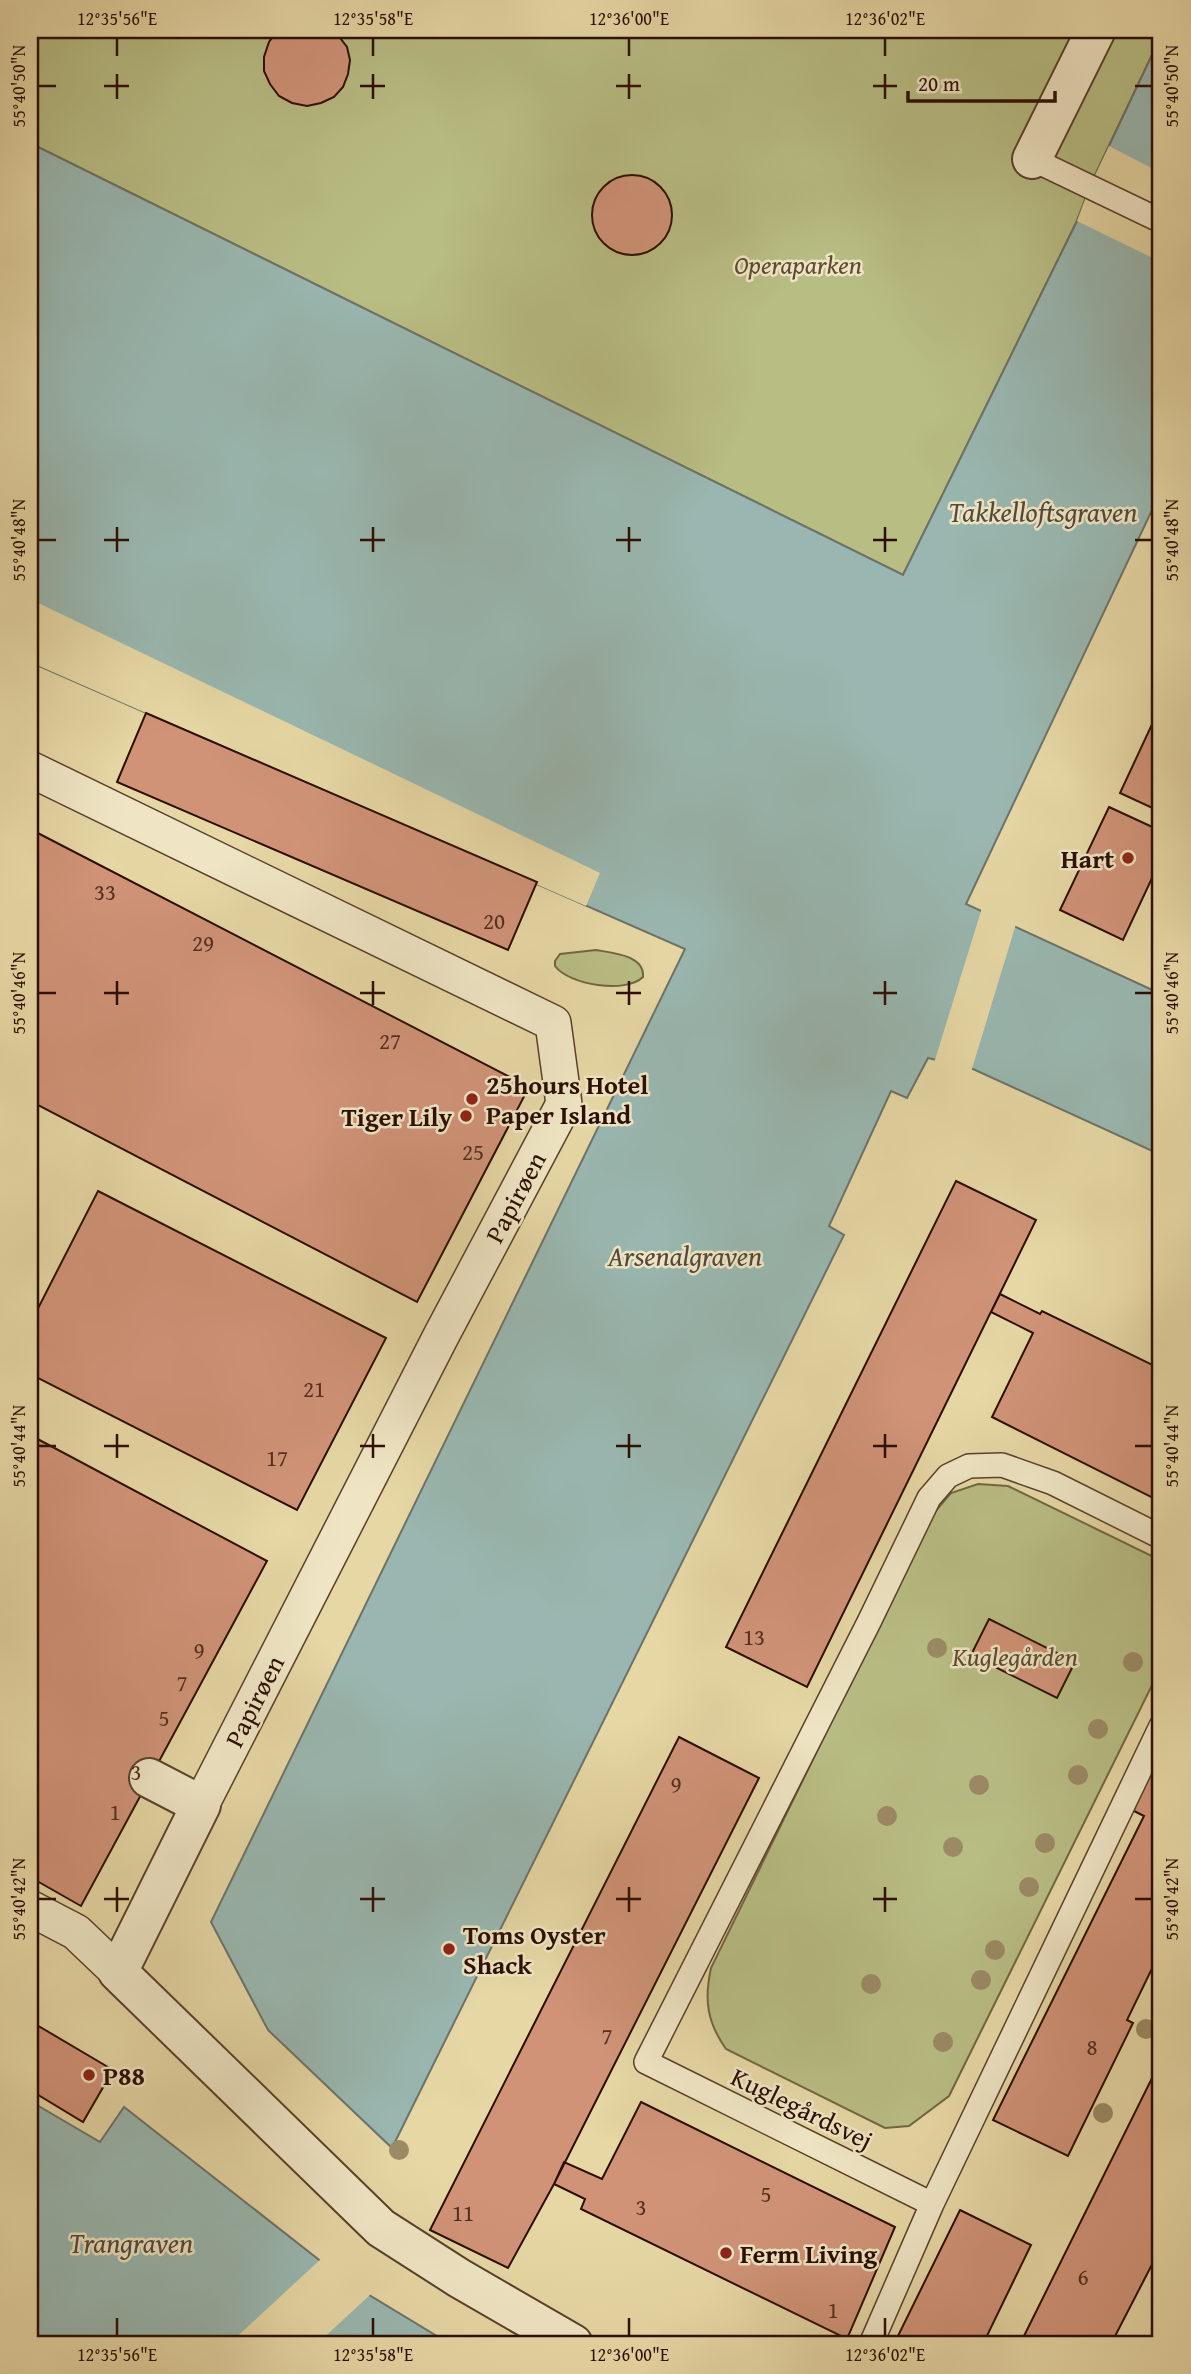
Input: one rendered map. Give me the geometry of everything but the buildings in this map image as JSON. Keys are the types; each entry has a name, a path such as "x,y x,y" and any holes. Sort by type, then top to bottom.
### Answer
{"street":[{"path":"1032,159 1096,30"},
{"name":"Papirøen","path":"30,769 553,1023 564,1104 441,1336 118,1972"},
{"path":"149,1778 201,1805"},
{"path":"30,1908 76,1932 381,2228 459,2278 573,2344"}],"lane":[{"path":"1032,159 1161,221"},
{"name":"Kuglegårdsvej","path":"932,2204 646,2062 929,1498 948,1476 969,1466 1002,1465 1053,1483 1161,1537"},
{"path":"871,2344 932,2204 1161,1726"}],"green space":[{"name":"Operaparken","path":"30,30 1161,30 1161,36 1090,186 1077,221 903,575 30,143"},
{"path":"596,950 633,960 639,964 643,977 624,985 598,985 572,978 555,966 560,954"},
{"name":"Kuglegården","path":"978,1484 1008,1486 1158,1559 1161,1564 1161,1667 949,2096 909,2126 885,2128 726,2049 711,2020 709,1980 711,1968 933,1514 951,1493"}],"water":[{"path":"1161,36 1161,491 966,904 1161,994 1161,1155 973,1069 928,1058 907,1098 891,1091 829,1226 844,1235 392,2148 268,2030 211,1922 685,949 30,662 30,143 903,575 1077,221 1090,186"},
{"name":"Trangraven","path":"30,2101 100,2142 124,2107 346,2281 450,2344 30,2344"}],"pier":[{"path":"1109,146 1161,173 1161,262 1077,221"},
{"path":"30,599 600,873 586,906 30,662"},
{"path":"982,908 1016,924 971,1072 934,1063"},
{"path":"322,2258 348,2279 372,2293 317,2344 229,2344"}],"place":[{"name":"Hart","path":"1128,858"},
{"name":"25hours Hotel Paper Island","path":"472,1099"},
{"name":"Tiger Lily","path":"466,1116"},
{"name":"Toms Oyster Shack","path":"449,1949"},
{"name":"P88","path":"89,2075"},
{"name":"Ferm Living","path":"726,2253"}],"water label":[{"name":"Takkelloftsgraven","path":"1043,511"},
{"name":"Arsenalgraven","path":"685,1255"}]}
